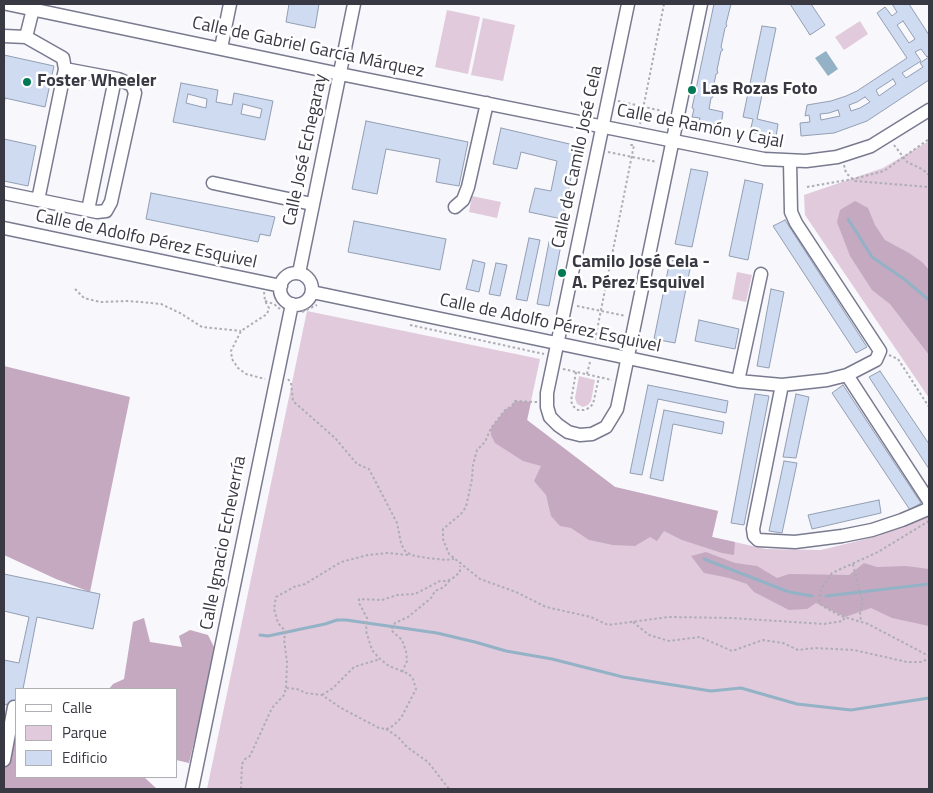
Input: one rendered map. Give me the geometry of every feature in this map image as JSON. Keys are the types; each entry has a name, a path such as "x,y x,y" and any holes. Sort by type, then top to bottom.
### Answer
{"street":[{"name":"Calle de Gabriel García Márquez","path":"7,4 340,74 602,126"},
{"path":"221,48 230,4"},
{"name":"Calle José Echegaray","path":"299,273 354,4"},
{"name":"Calle de Camilo José Cela","path":"547,402 547,393 557,343 628,4"},
{"path":"547,402 550,417 558,425 574,433 592,434 606,427 617,409 700,4"},
{"path":"26,37 33,9"},
{"path":"4,36 26,37 63,58 65,69 38,200"},
{"path":"4,193 88,210 106,211 111,202 135,93 132,85 115,79 65,69"},
{"path":"88,210 115,79"},
{"path":"455,207 463,200 468,187 487,103"},
{"name":"Calle de Ramón y Cajal","path":"602,126 764,159 790,162 842,156 872,146 929,110"},
{"name":"Calle de Adolfo Pérez Esquivel","path":"312,292 738,381 782,385 827,380 846,374 876,360 880,352 796,223 792,212 790,162"},
{"path":"213,183 312,204"},
{"name":"Calle de Adolfo Pérez Esquivel","path":"4,228 281,286"},
{"path":"299,273 308,278 312,285 312,292 310,298 305,303 297,305 296,309 284,299 281,294 281,286 287,276 299,273"},
{"path":"738,381 761,274"},
{"name":"Calle Ignacio Echeverría","path":"192,789 296,309"},
{"path":"846,374 929,501"},
{"path":"782,385 752,529 754,536 758,540 795,542 872,530 928,509 929,505"},
{"path":"4,760 14,706"}],"path":[{"path":"635,120 640,121 664,4"},
{"path":"608,99 643,106"},
{"path":"887,136 907,162 922,169 929,175"},
{"path":"807,187 853,179 884,171 929,139"},
{"path":"587,374 632,157 634,146 630,145"},
{"path":"597,150 657,162"},
{"path":"842,156 846,173 855,181 929,187"},
{"path":"264,282 265,301 269,308 267,314 240,331 231,351 232,359 246,374 280,382 287,374 291,383 293,401 335,438 357,464 369,469 398,523 404,550 411,555"},
{"path":"75,289 84,298 100,302 129,301 161,304 180,312 202,327 240,331"},
{"path":"565,304 636,318"},
{"path":"296,309 318,305"},
{"path":"402,323 544,354 553,363 576,372 622,382"},
{"path":"898,359 929,407"},
{"path":"576,372 571,401 578,410 584,410 593,404 599,377"},
{"path":"547,402 515,401 511,407 506,409 491,428 485,442 477,450 472,464 472,479 466,507 443,529 445,547 454,559 480,579 516,592 546,607 591,617 608,625 669,617 730,618 824,624 843,621 845,617"},
{"path":"633,622 649,635 669,641 700,637 732,651 762,640 783,644 798,650 815,648 854,650 907,662 922,662 929,657 886,632 824,607 820,604 819,599 821,589 832,573 878,552 929,521"},
{"path":"241,789 242,764 245,758 250,756 272,708 284,694 286,688 287,662 284,639 286,632 278,622 274,609 276,596 305,584 341,562 368,555 387,553 446,560 454,559"},
{"path":"402,672 408,661 406,651 402,640 391,630 395,624 408,617 431,598 435,591 444,588 460,572 460,564"},
{"path":"852,564 863,600 860,612 861,622"},
{"path":"386,729 390,728 401,718 416,689 413,679 408,674 389,666 372,650 367,638 367,618 359,603 359,599 382,600 396,595 415,594 440,581 447,581 453,578"},
{"path":"322,695 333,688 354,667 380,659"},
{"path":"286,688 297,688 306,693 322,695 379,728 386,729 428,762 449,789"}],"green space":[{"path":"447,10 480,17 468,74 435,67"},
{"path":"483,18 515,25 503,81 471,75"},
{"path":"860,21 868,34 844,50 835,37"},
{"path":"929,141 929,398 805,215 804,195 883,168"},
{"path":"472,196 501,202 497,218 469,212"},
{"path":"737,272 752,275 746,302 732,299"},
{"path":"307,311 540,359 527,420 615,487 718,511 712,537 766,549 821,550 878,536 929,512 929,789 207,789"},
{"path":"579,376 595,380 591,401 583,407 577,404 575,398"}],"shaded area":[{"path":"855,201 868,208 875,225 885,240 909,253 922,262 929,270 929,355 890,304 872,290 850,256 837,222 840,210"},
{"path":"4,366 130,397 90,592 4,555"},
{"path":"515,401 531,402 527,420 615,487 718,511 712,537 735,542 734,555 682,540 664,531 657,541 650,537 635,546 613,545 589,540 571,528 560,526 551,516 546,495 534,481 541,466 523,461 495,443 491,435 491,428"},
{"path":"706,552 735,563 757,566 777,578 789,574 849,575 864,563 877,567 906,566 929,569 929,626 892,618 871,608 845,617 816,603 807,609 789,610 754,592 747,584 704,573 691,556"},
{"path":"144,618 150,642 182,647 179,636 190,630 208,635 216,651 189,763 178,760 178,688 110,688 113,684 124,679 133,622"},
{"path":"15,733 15,778 145,778 157,789 4,789 9,734"}],"water":[{"path":"826,51 838,69 828,76 815,58"}],"building":[{"path":"289,4 319,4 315,28 286,22"},
{"path":"714,4 731,4 721,47 723,50 721,51 718,73 716,74 712,93 713,97 711,98 709,109 723,112 721,125 699,121 700,118 692,117 694,109 692,108"},
{"path":"790,4 811,4 825,25 810,35"},
{"path":"892,4 909,4 929,35 929,55 927,57 921,49 915,52 921,61 902,73 906,78 923,67 920,63 929,57 929,80 867,121 834,133 801,136 800,123 810,122 809,115 805,116 807,105 831,101 857,91 907,58 877,13 885,7 892,16 897,12","holes":["903,21 915,39 909,43 897,25","893,79 896,84 879,96 876,90","865,97 870,102 851,111 849,105","838,110 840,116 821,120 820,114"]},
{"path":"762,26 776,28 757,119 778,124 776,137 750,132 753,119 743,117"},
{"name":"Foster Wheeler","path":"4,55 54,66 45,107 5,98 4,106"},
{"path":"181,83 218,90 216,102 232,105 234,93 273,101 265,140 173,122","holes":["188,94 207,99 206,108 186,103","243,104 262,109 260,118 241,114"]},
{"path":"366,121 468,142 459,186 436,182 440,159 386,149 377,194 352,189"},
{"path":"501,128 578,146 562,219 529,212 535,188 551,191 557,161 521,152 517,169 493,164"},
{"name":"Foster Wheeler","path":"4,139 36,146 28,186 4,181"},
{"path":"691,169 708,172 692,247 675,244"},
{"path":"745,180 763,184 748,260 729,256"},
{"path":"151,193 275,217 270,236 260,234 258,242 146,219"},
{"path":"785,220 867,347 856,353 773,226"},
{"path":"354,221 446,239 440,270 348,252"},
{"path":"529,238 540,240 527,301 516,299"},
{"path":"549,242 561,245 549,306 537,304"},
{"path":"473,260 485,263 479,292 466,289"},
{"path":"670,260 691,264 675,343 654,339"},
{"path":"496,263 507,265 500,296 489,294"},
{"path":"771,289 784,292 769,368 757,366"},
{"path":"699,320 739,329 735,349 695,341"},
{"path":"880,371 929,444 929,469 869,377"},
{"path":"648,385 728,401 726,413 658,399 642,475 630,473"},
{"path":"843,385 921,503 910,510 832,393"},
{"path":"755,394 769,396 744,525 731,523"},
{"path":"796,394 809,397 796,458 783,457"},
{"path":"664,410 724,422 722,434 673,424 663,481 650,478"},
{"path":"784,461 797,463 782,533 769,531"},
{"path":"879,500 881,513 812,529 808,515"},
{"path":"4,574 100,594 93,629 37,617 23,688 15,688 15,707 4,704 4,660 19,663 29,617 4,611"}],"waterway":[{"path":"848,219 872,257 904,279 929,300"},
{"path":"704,559 789,592 812,596"},
{"path":"826,596 929,584"},
{"path":"260,635 268,636 337,620 346,620 437,633 506,651 552,659 623,677 711,691 741,688 797,704 851,710 929,698"}],"place":[{"name":"Foster Wheeler","path":"27,82"},
{"name":"Las Rozas Foto","path":"692,90"},
{"name":"Camilo José Cela - A. Pérez Esquivel","path":"562,273"}]}
